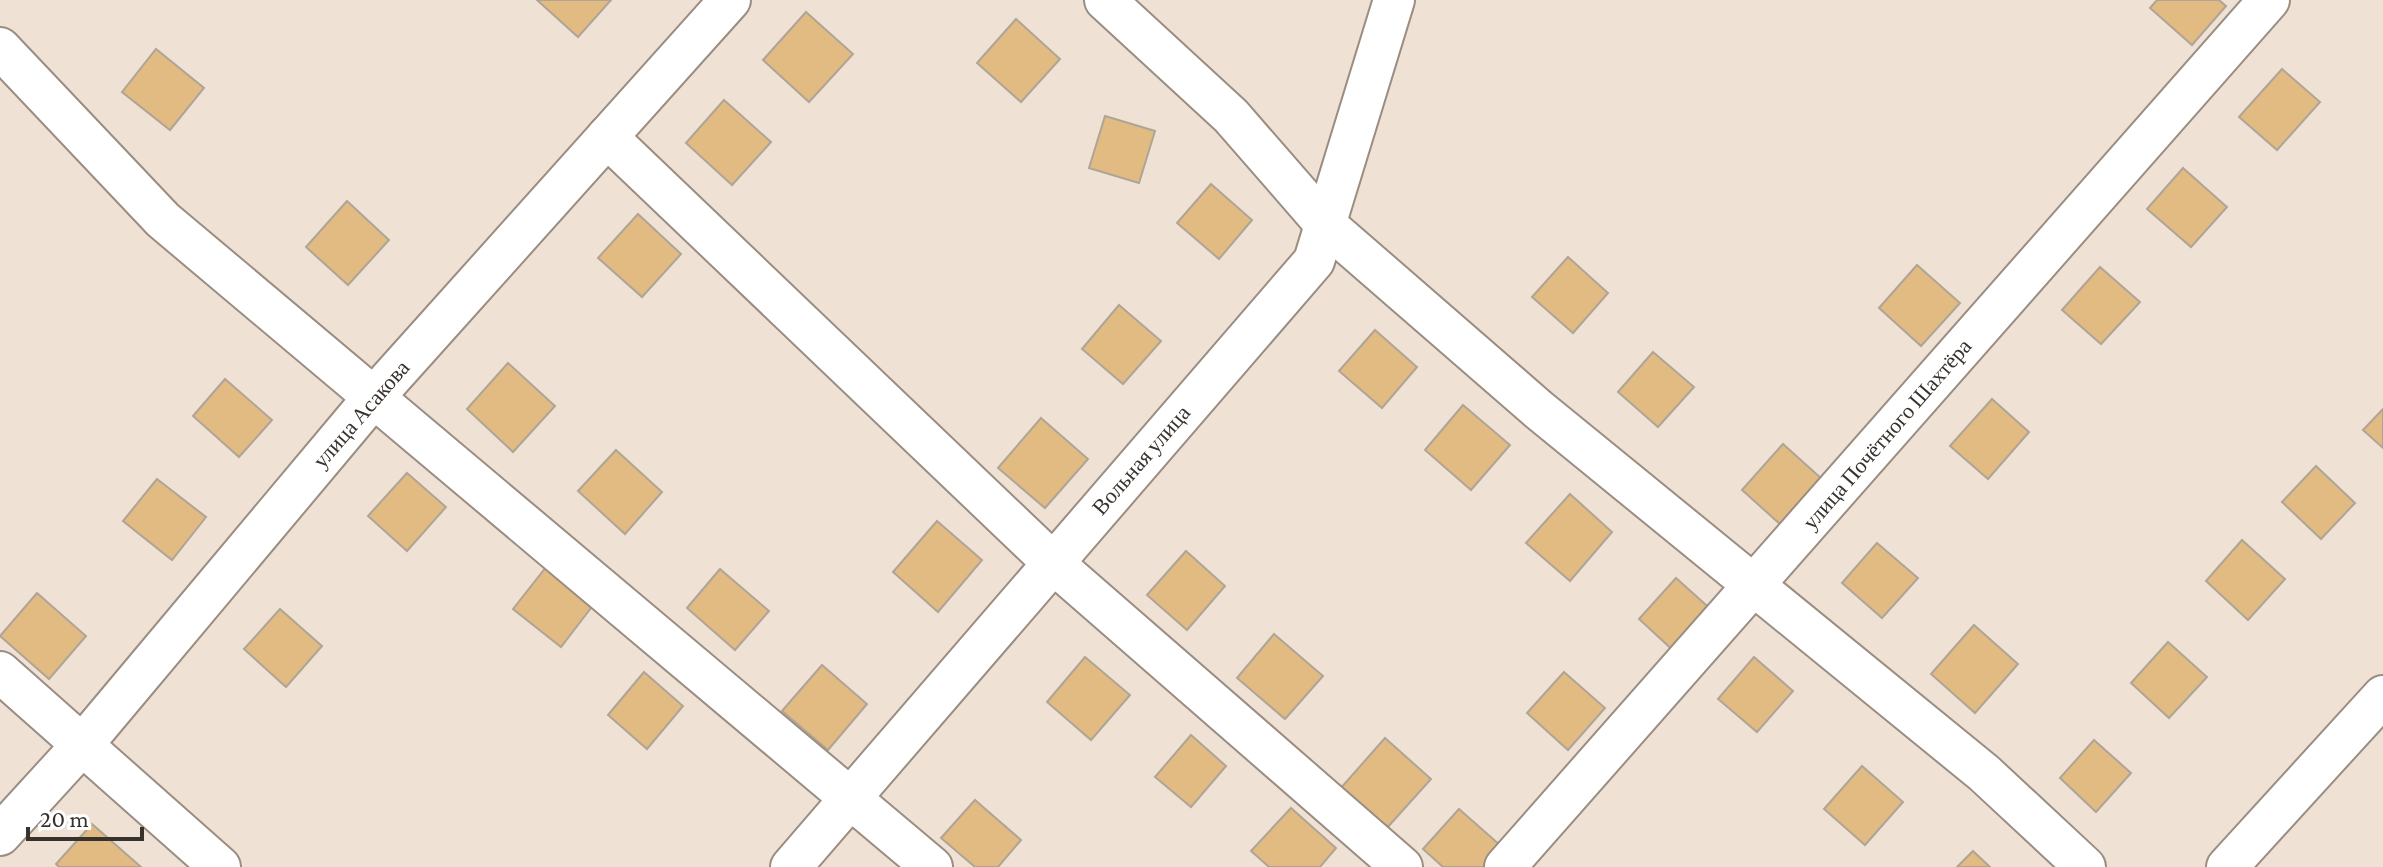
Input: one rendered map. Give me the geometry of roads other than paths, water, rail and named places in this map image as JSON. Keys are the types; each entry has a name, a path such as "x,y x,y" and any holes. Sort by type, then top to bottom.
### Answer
{"street":[{"name":"улица Асакова","path":"0,835 83,744 373,398 730,0"},
{"path":"1105,0 1231,116 1325,224 1539,410 1984,773 2085,867"},
{"name":"Вольная улица","path":"791,867 1314,261 1394,0"},
{"name":"улица Почётного Шахтёра","path":"1505,867 2269,0"},
{"path":"0,48 163,220 932,867"},
{"path":"607,137 1053,563 1402,867"},
{"path":"0,672 220,867"},
{"path":"2227,867 2383,696"}]}
